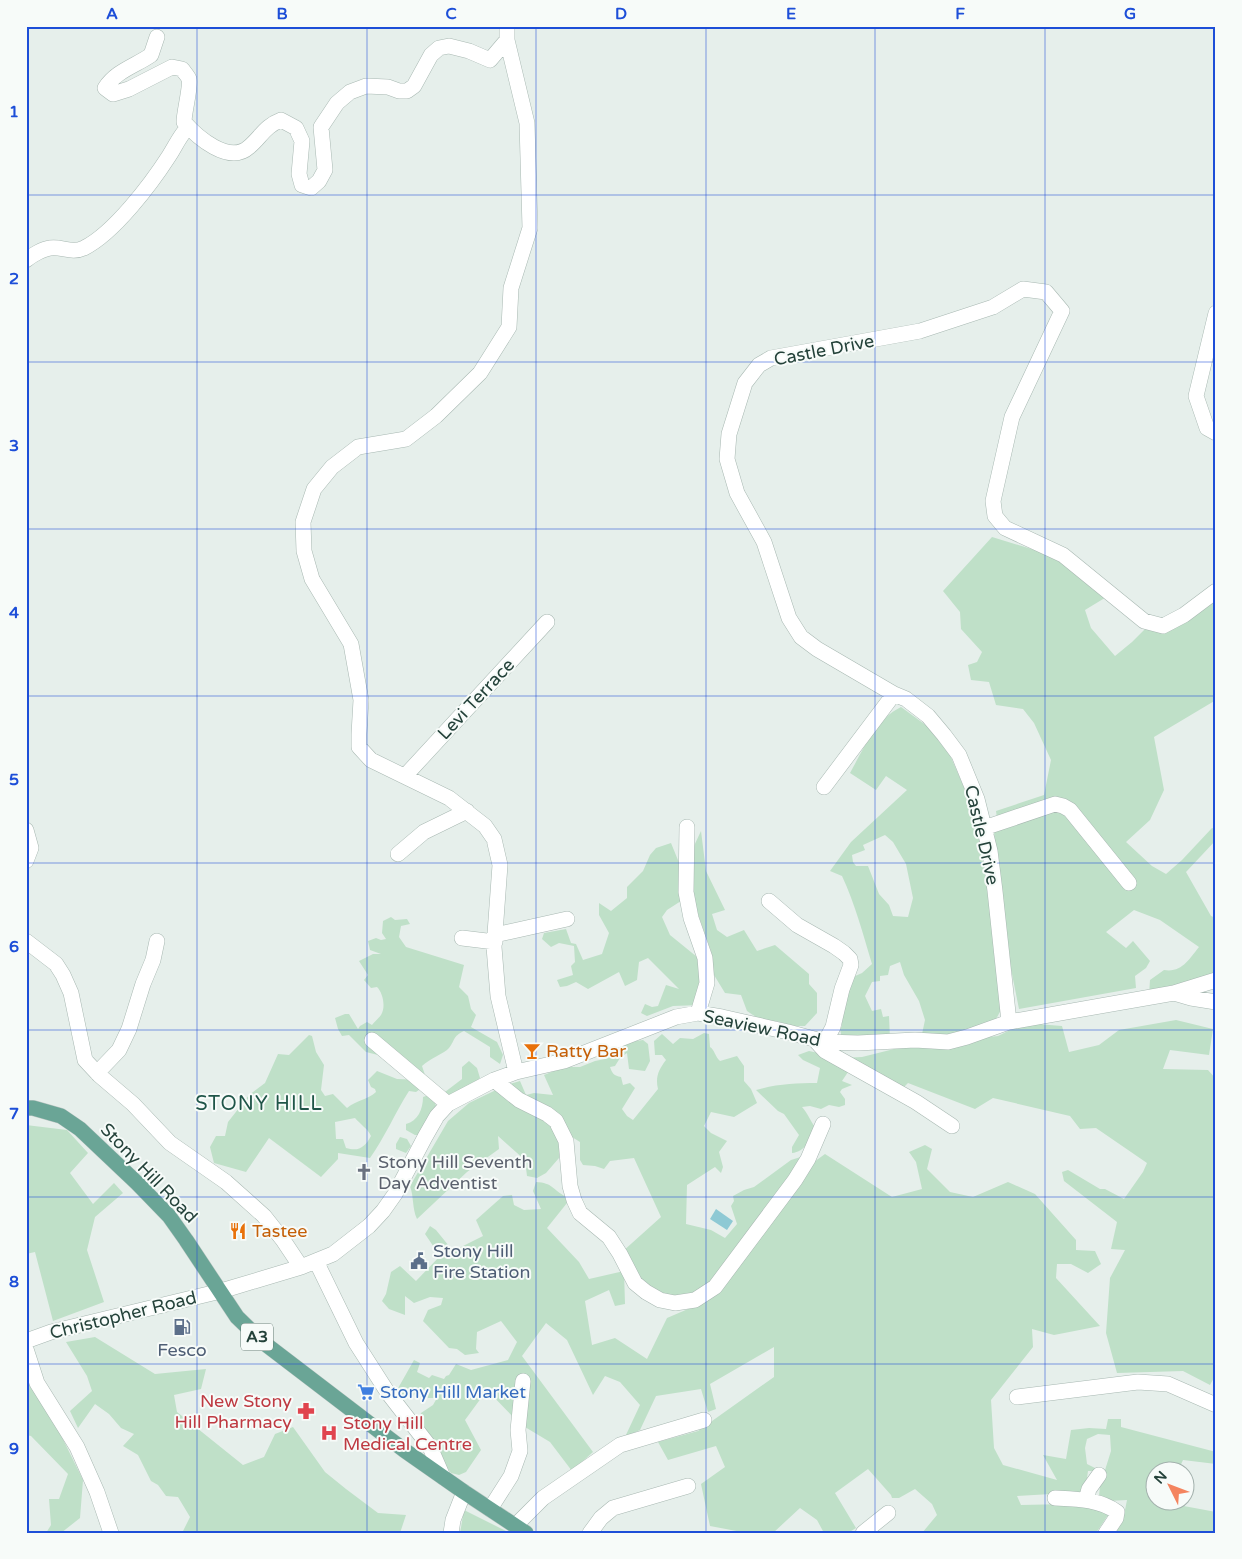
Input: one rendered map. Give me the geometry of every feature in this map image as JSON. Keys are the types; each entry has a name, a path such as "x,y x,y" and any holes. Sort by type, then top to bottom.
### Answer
{"main road":[{"name":"Stony Hill Road","path":"26,1108 33,1108 61,1116 80,1129 137,1183 169,1216 237,1317 264,1343 404,1450 521,1529"}],"street":[{"path":"157,37 151,56 122,71 110,80 105,88 113,94 129,89 172,67 182,69 189,79 184,122 204,142 234,154 248,149 271,124 281,120 296,128 302,141 299,174 302,185 311,188 319,181 325,170 321,127 337,102 350,92 366,86 388,87 399,91 407,91 414,86 431,55 439,48 449,46 469,51 490,60 507,33"},
{"path":"507,33 527,124 530,228 511,288 509,327 480,373 436,416 406,439 358,447 332,467 314,489 303,522 304,551 312,579 351,644 361,700 360,747 371,760 450,798 485,826 494,839 500,865 495,939 498,996 516,1072"},
{"path":"26,260 49,248 71,251 83,248 103,236 153,180 171,154 179,137 188,127"},
{"name":"Castle Drive","path":"1009,1022 990,851 977,800 959,755 928,716 906,699 894,694 817,649 801,637 789,618 764,542 737,493 727,460 729,434 745,383 759,365 772,358 920,331 993,307 1023,288 1046,292 1062,311 1012,417 993,501 995,516 1006,528 1063,555 1144,621 1163,626 1184,615 1216,590"},
{"path":"1216,313 1196,396 1207,428 1216,433"},
{"name":"Levi Terrace","path":"405,776 547,622"},
{"path":"824,787 894,694"},
{"path":"984,828 1054,804 1062,806 1070,810 1130,883"},
{"path":"398,854 424,832 467,812"},
{"path":"686,827 686,892 691,918 705,958 707,983 698,1013"},
{"path":"26,830 31,848 26,861"},
{"path":"769,902 797,925 834,946 850,959 851,964 842,989 834,1027 819,1040 825,1051 916,1102 952,1126"},
{"path":"462,938 495,939 567,919"},
{"path":"26,941 56,964 63,975 71,993 85,1060 133,1104 170,1143 226,1182 264,1216 284,1240 301,1267"},
{"path":"97,1073 119,1050 129,1030 143,984 153,960 157,941"},
{"name":"Seaview Road","path":"221,1291 301,1267 333,1254 369,1226 395,1194 437,1116 448,1104 494,1080 516,1072 564,1061 676,1017 698,1013 819,1040 858,1043 915,1040 948,1042 1009,1022 1174,993 1216,980"},
{"path":"1174,993 1216,1002"},
{"path":"372,1040 448,1104"},
{"path":"494,1080 519,1100 547,1114 556,1121 566,1141 570,1186 580,1213 609,1237 635,1283 660,1300 675,1303 695,1300 715,1287 795,1180 808,1159 822,1124"},
{"path":"316,1261 356,1343 388,1393 430,1447 443,1477"},
{"name":"Christopher Road","path":"26,1341 51,1332 221,1291"},
{"path":"26,1349 37,1383 77,1447 97,1492 111,1533"},
{"path":"490,1509 511,1476 520,1451 518,1430 523,1381"},
{"path":"1017,1396 1138,1382 1168,1384 1216,1405"},
{"path":"521,1529 543,1498 620,1445 704,1420"},
{"path":"1086,1500 1089,1489 1098,1474"},
{"path":"590,1533 601,1518 613,1508 688,1486"},
{"path":"451,1533 453,1520 464,1492"},
{"path":"1055,1498 1086,1500 1110,1507 1116,1512 1116,1518 1106,1533"},
{"path":"863,1533 888,1514"}],"green space":[{"path":"992,537 1051,555 1108,596 1085,610 1091,628 1115,656 1145,629 1216,595 1216,700 1154,737 1164,790 1150,820 1126,842 1152,866 1166,874 1212,828 1216,829 1216,840 1186,872 1211,916 1216,918 1216,977 1149,995 1150,980 1164,970 1180,967 1199,947 1160,920 1134,910 1106,932 1126,948 1133,941 1150,961 1146,968 1135,976 1136,988 1019,1009 1005,939 994,832 997,818 996,811 1044,795 1051,760 1034,723 1023,709 996,705 989,682 971,680 968,665 977,662 982,652 961,629 960,612 943,591"},
{"path":"901,707 927,726 950,755 969,799 983,850 1002,1008 995,1021 952,1037 922,1034 925,1020 919,1001 904,975 900,962 890,966 888,975 880,976 880,981 872,982 865,996 872,1011 881,1009 883,1017 889,1016 890,1039 842,1039 840,1029 842,1026 841,1013 853,977 862,973 872,964 847,887 842,876 830,871 851,842 907,790 886,776 876,790 850,773 877,727 892,712","holes":["885,835 893,842 906,864 913,898 908,917 893,916 889,905 879,894 868,866 856,866 853,862 852,855 865,850 863,845"]},
{"path":"701,831 706,871 725,910 712,914 717,930 727,937 744,930 757,951 775,945 809,974 809,984 817,993 817,1013 805,1026 794,1026 776,1021 762,1021 747,1011 741,995 725,993 714,975 711,951 691,894 693,848"},
{"path":"671,843 682,870 681,901 667,910 662,917 670,935 702,961 700,1005 673,1006 647,1016 641,1013 645,1004 652,1007 658,1006 666,985 679,989 648,958 639,962 637,980 625,986 619,972 588,989 576,982 560,987 557,980 573,975 571,966 575,962 574,946 559,943 551,947 542,939 544,933 566,929 571,943 576,944 583,960 602,954 609,933 599,915 599,903 611,911 627,898 627,887 643,871 650,855 656,848"},
{"path":"391,917 395,920 407,919 410,924 401,926 399,937 406,947 464,965 459,987 468,996 471,1009 476,1015 471,1027 497,1042 503,1055 500,1064 490,1057 490,1047 464,1031 456,1037 447,1050 422,1066 425,1075 382,1056 366,1052 349,1035 342,1036 335,1018 349,1014 358,1029 367,1022 372,1025 383,1012 384,1004 381,993 377,987 371,988 364,980 368,975 359,961 373,954 381,954 370,950 368,941 376,938 386,939 382,933 383,921"},
{"path":"1176,1020 1213,1029 1209,1055 1170,1050 1163,1069 1208,1070 1216,1079 1216,1374 1210,1385 1183,1371 1117,1373 1106,1333 1110,1278 1125,1250 1111,1249 1117,1222 1064,1181 1062,1172 1068,1170 1100,1189 1105,1189 1124,1199 1147,1163 1096,1128 1080,1129 1070,1116 993,1098 975,1109 908,1083 899,1092 848,1072 842,1081 852,1085 842,1089 840,1092 845,1099 845,1105 839,1107 829,1105 821,1109 810,1106 802,1107 815,1127 804,1147 792,1153 792,1147 799,1135 784,1114 778,1111 756,1090 786,1084 817,1083 820,1068 803,1060 798,1055 809,1051 842,1058 862,1057 906,1046 998,1036 1024,1023 1062,1026 1069,1052 1099,1045 1119,1030"},
{"path":"704,1033 709,1034 710,1047 720,1061 737,1056 744,1066 744,1081 751,1089 757,1103 734,1117 711,1112 704,1126 711,1133 727,1141 719,1152 723,1167 721,1173 715,1167 687,1185 686,1224 711,1230 725,1238 737,1224 731,1206 734,1201 733,1196 754,1187 791,1160 807,1155 714,1284 693,1296 675,1299 639,1281 622,1252 661,1217 634,1158 610,1161 604,1169 583,1165 580,1160 580,1142 564,1132 506,1085 520,1081 526,1095 534,1093 553,1095 544,1075 564,1067 580,1067 605,1059 608,1049 623,1043 643,1040 648,1044 650,1061 645,1071 629,1069 627,1053 620,1058 615,1066 610,1067 614,1074 621,1077 623,1085 630,1083 635,1088 622,1109 633,1120 658,1089 658,1073 666,1060 662,1055 655,1055 654,1041 662,1034 673,1044 680,1038 693,1039"},
{"path":"309,1035 312,1036 316,1052 324,1065 321,1090 325,1096 333,1094 347,1108 376,1092 368,1080 377,1071 397,1079 422,1080 423,1087 416,1092 409,1091 370,1158 338,1153 338,1159 321,1177 269,1138 246,1172 214,1163 210,1147 216,1136 225,1136 228,1122 249,1095 265,1083 278,1054 289,1055","holes":["355,1118 371,1136 361,1148 346,1148 343,1139 336,1139 335,1122"]},
{"path":"469,1061 477,1068 480,1078 452,1097 445,1092 462,1079 462,1067"},
{"path":"496,1090 551,1122 562,1142 559,1158 546,1173 537,1178 527,1176 525,1160 498,1136 499,1149 467,1172 417,1219 410,1186 448,1121 469,1103"},
{"path":"429,1095 437,1109 421,1135 415,1135 406,1130 406,1124 417,1117 421,1110 423,1097"},
{"path":"26,1125 67,1130 88,1153 70,1173 93,1204 114,1183 123,1193 95,1217 87,1250 104,1302 53,1321 35,1252 26,1254"},
{"path":"400,1137 407,1139 411,1146 406,1153 396,1149 396,1144"},
{"path":"925,1145 932,1149 927,1169 950,1192 973,1197 1008,1182 1035,1194 1076,1240 1076,1250 1095,1251 1101,1264 1088,1273 1071,1264 1057,1264 1056,1278 1100,1326 1054,1335 1032,1329 1033,1347 991,1400 994,1448 1003,1465 1057,1480 1043,1455 1066,1459 1071,1430 1106,1429 1108,1419 1121,1419 1121,1427 1216,1452 1216,1464 1183,1460 1182,1462 1144,1462 1144,1512 1194,1512 1194,1508 1216,1512 1216,1533 1114,1533 1124,1515 1127,1500 1108,1501 1099,1496 1100,1486 1111,1451 1110,1435 1098,1434 1087,1439 1085,1448 1087,1464 1101,1471 1088,1471 1085,1492 1017,1496 1021,1505 1067,1504 1110,1512 1096,1533 922,1533 937,1515 932,1504 915,1489 899,1498 892,1498 868,1469 835,1493 856,1528 848,1533 824,1533 817,1520 800,1508 773,1533 747,1533 710,1526 701,1484 725,1467 716,1446 668,1460 658,1442 698,1431 774,1377 774,1347 710,1384 716,1409 708,1412 701,1389 656,1396 640,1430 625,1437 640,1405 620,1382 605,1376 593,1395 567,1340 546,1323 522,1356 593,1452 572,1471 550,1442 520,1424 487,1390 465,1420 481,1450 466,1472 459,1475 451,1473 417,1424 421,1413 433,1405 437,1398 428,1398 420,1389 411,1398 399,1394 397,1390 414,1360 420,1363 417,1372 429,1378 432,1375 444,1379 456,1364 471,1370 508,1360 517,1342 501,1321 477,1332 476,1349 479,1353 465,1355 457,1349 449,1348 423,1321 428,1310 441,1305 443,1298 430,1297 414,1303 405,1296 405,1315 389,1309 382,1301 386,1294 391,1272 400,1266 416,1281 440,1256 425,1234 430,1226 436,1230 453,1251 483,1236 476,1220 503,1196 512,1195 514,1205 524,1210 541,1209 533,1191 536,1182 549,1185 566,1197 567,1203 547,1228 579,1262 589,1279 624,1271 625,1304 615,1306 609,1290 585,1301 592,1345 615,1338 647,1359 667,1318 695,1306 814,1162 825,1154 892,1197 922,1189 916,1162 909,1152"},
{"path":"95,1337 155,1374 206,1369 201,1389 174,1395 177,1412 243,1465 264,1457 275,1434 293,1427 325,1472 346,1489 378,1513 406,1515 400,1533 182,1533 190,1517 178,1497 166,1496 158,1485 151,1481 138,1455 123,1446 134,1434 121,1428 109,1414 95,1404 78,1428 70,1411 92,1391 87,1376 66,1342"},
{"path":"26,1375 28,1375 56,1425 83,1480 80,1518 61,1533 46,1533 51,1525 49,1499 59,1499 68,1474 31,1436 26,1435"},
{"path":"464,1510 510,1533 460,1533"}],"water":[{"path":"716,1209 733,1221 727,1230 710,1219"}],"place":[{"name":"Ratty Bar","path":"532,1051"},
{"name":"Stony Hill Seventh Day Adventist","path":"364,1172"},
{"name":"Tastee","path":"238,1231"},
{"name":"Stony Hill Fire Station","path":"419,1261"},
{"name":"Fesco","path":"182,1327"},
{"name":"Stony Hill Market","path":"366,1392"},
{"name":"New Stony Hill Pharmacy","path":"306,1411"},
{"name":"Stony Hill Medical Centre","path":"329,1433"}],"district":[{"name":"STONY HILL","path":"259,1104"}]}
